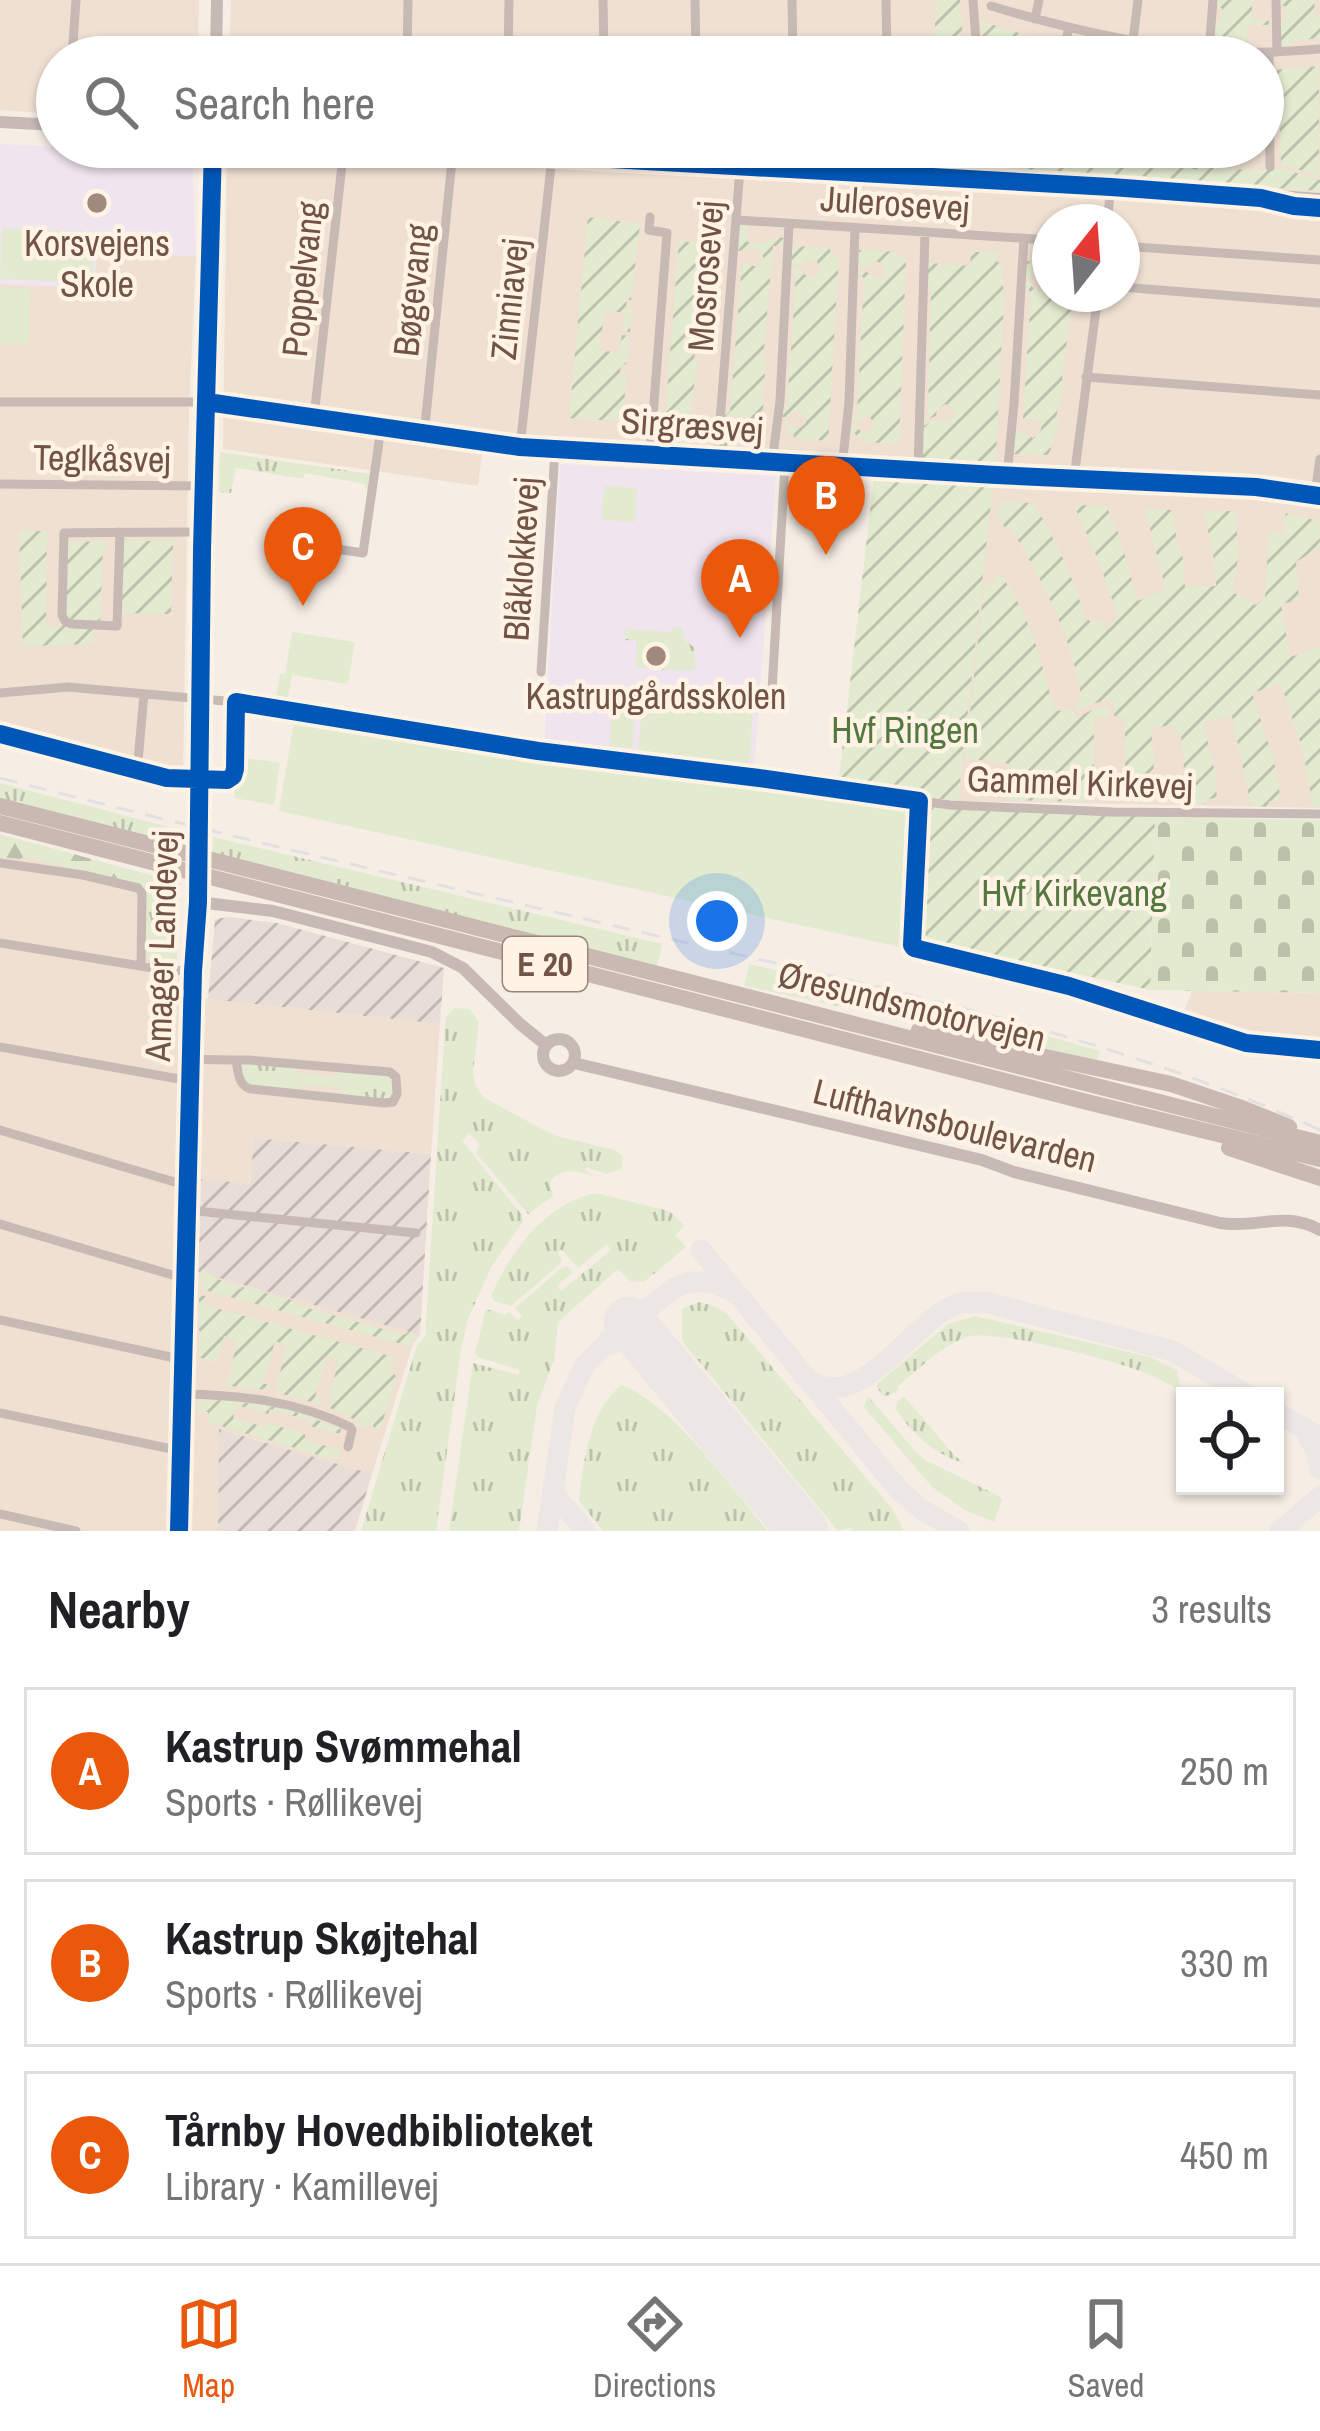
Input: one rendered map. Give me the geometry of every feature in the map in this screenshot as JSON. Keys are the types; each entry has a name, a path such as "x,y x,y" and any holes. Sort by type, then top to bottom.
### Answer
{"highway":[{"name":"Øresundsmotorvejen","path":"0,806 1320,1143"},
{"name":"Øresundsmotorvejen","path":"0,823 1320,1159"},
{"path":"731,993 1171,1084 1288,1127"},
{"path":"1091,1103 1320,1178"}],"street":[{"path":"74,36 76,0"},
{"path":"216,36 217,0"},
{"path":"407,0 407,36"},
{"path":"508,36 509,0"},
{"path":"603,0 604,36"},
{"path":"695,0 696,36"},
{"path":"793,0 793,36"},
{"path":"886,0 886,36"},
{"path":"973,0 976,36"},
{"path":"1035,19 1039,0"},
{"path":"1134,36 1138,0"},
{"path":"1207,36 1213,0"},
{"path":"1274,36 1276,0"},
{"path":"991,5 1113,36"},
{"path":"1067,36 1069,27"},
{"path":"1284,51 1320,49"},
{"path":"0,122 36,124"},
{"name":"Amager Landevej","path":"179,1531 213,168"},
{"name":"Poppelvang","path":"314,417 342,168"},
{"name":"Bøgevang","path":"424,435 451,168"},
{"name":"Zinniavej","path":"520,447 551,168"},
{"path":"740,168 1111,187 1261,198 1320,208"},
{"name":"Mosrosevej","path":"717,459 740,168"},
{"path":"889,168 889,175"},
{"path":"999,168 1000,180"},
{"path":"1110,204 1111,187"},
{"path":"1261,198 1320,199"},
{"path":"650,217 649,230 667,233 650,455"},
{"name":"Julerosevej","path":"737,220 1032,239"},
{"name":"Sirgræsvej","path":"778,463 789,224"},
{"path":"842,467 856,228"},
{"path":"918,470 925,233"},
{"path":"1006,476 1024,238"},
{"path":"1140,247 1320,260"},
{"path":"1140,288 1320,303"},
{"path":"1074,478 1095,312"},
{"path":"1086,377 1320,395"},
{"path":"0,403 207,402"},
{"name":"Sirgræsvej","path":"207,402 555,450 1256,487 1318,495"},
{"path":"297,543 363,553 381,428"},
{"name":"Blåklokkevej","path":"541,672 555,450"},
{"path":"1318,495 1320,459"},
{"path":"771,708 778,463"},
{"name":"Teglkåsvej","path":"0,484 204,486"},
{"path":"120,532 117,626 65,621 64,532 120,532 203,532"},
{"path":"0,693 68,687 236,702 430,734"},
{"path":"138,761 144,694"},
{"name":"Gammel Kirkevej","path":"840,790 972,806 1320,814"},
{"path":"0,863 137,888 147,905 141,966"},
{"path":"198,902 273,911 432,952 463,968 546,1045"},
{"path":"0,943 193,971"},
{"path":"1182,1022 1246,1043 1320,1049"},
{"path":"565,1039 573,1045 575,1058 560,1071 550,1069 544,1060 546,1045 565,1039"},
{"path":"0,1047 190,1081"},
{"name":"Lufthavnsboulevarden","path":"575,1058 1220,1222 1249,1225 1294,1219 1320,1226"},
{"path":"191,1059 236,1060 390,1072 396,1077 398,1094 393,1102 384,1102 251,1090 243,1086 236,1060"},
{"path":"0,1130 188,1186"},
{"path":"187,1210 416,1233"},
{"path":"0,1224 185,1279"},
{"path":"0,1320 184,1360"},
{"path":"183,1394 306,1408 350,1427 348,1447"},
{"path":"0,1413 181,1451"},
{"path":"0,1514 76,1531"}],"shaded area":[{"path":"0,0 199,0 198,36 36,36 36,113 0,110"},
{"path":"231,0 1320,0 1320,193 980,168 1284,168 1284,36 230,36"},
{"name":"Korsvejens Skole","path":"0,144 36,146 36,168 193,168 196,256 96,253 95,288 0,284"},
{"path":"227,168 615,168 1320,216 1320,808 958,801 993,471 484,439 478,486 223,449"},
{"path":"96,253 196,256 183,775 0,731 0,284 94,287"},
{"name":"Kastrupgårdsskolen","path":"560,464 776,476 754,773 544,748"},
{"path":"25,856 144,887 149,961 177,965 181,996 440,1024 431,1154 254,1138 250,1184 201,1180 198,1272 420,1335 413,1344 372,1474 220,1429 218,1531 0,1531 0,857"},
{"path":"215,919 277,923 444,968 440,1024 208,999"},
{"path":"1192,991 1320,993 1320,1045 1244,1038 1182,1017"},
{"path":"254,1138 431,1154 420,1335 198,1272 201,1179 250,1184"},
{"path":"219,1429 372,1474 355,1531 218,1531"}],"green space":[{"path":"935,0 960,0 963,36 935,36"},
{"path":"1216,0 1252,0 1252,20 1268,20 1270,25 1247,25 1247,36 1214,36 1222,8 1216,7"},
{"path":"1279,0 1314,0 1320,38 1291,41 1291,48 1284,45 1279,22 1286,21 1285,6"},
{"path":"981,21 1028,36 982,36"},
{"path":"1319,66 1319,176 1284,165 1284,69"},
{"path":"1279,168 1320,180 1320,191 1006,169"},
{"path":"588,217 640,224 631,300 626,306 633,308 630,332 622,331 625,313 605,310 599,350 619,353 622,335 629,336 626,364 620,372 627,373 622,424 569,418"},
{"path":"739,226 748,226 747,242 784,238 783,246 773,246 758,442 736,441 734,453 721,452 723,430 742,435 750,425 742,415 723,425 730,412 742,263 757,267 764,258 757,248 738,251"},
{"path":"2,228 94,232 92,283 0,279"},
{"path":"679,241 705,244 694,358 698,359 687,435 689,446 712,451 655,448 656,432 664,431"},
{"path":"792,246 829,248 839,256 828,441 794,438 786,424 780,423 787,422 799,429 806,423 804,414 795,410 780,417 787,407 796,277 791,268 810,278 820,269 817,261 808,259 801,265 791,264"},
{"path":"927,246 930,263 970,266 971,252 998,252 1004,300 995,469 920,464 923,426 938,419 950,422 956,414 945,404 936,416 921,422 928,414 931,286 926,280"},
{"path":"859,250 896,252 906,259 899,444 863,442 852,432 856,425 869,433 875,423 867,415 850,420 857,414 864,279 858,270 874,279 885,271 876,261 858,267"},
{"path":"1026,261 1032,262 1032,276 1026,278"},
{"path":"1025,282 1032,286 1032,312 1071,312 1059,419 1049,455 1012,454 1015,430 1033,438 1041,429 1036,418 1023,420 1031,294"},
{"path":"0,288 30,289 29,344 0,343"},
{"path":"220,452 371,474 369,486 365,490 365,484 305,473 303,479 236,468 231,493 219,492"},
{"name":"Hvf Ringen","path":"874,477 993,484 958,801 838,786"},
{"path":"604,486 637,488 635,522 602,520"},
{"path":"1000,502 1034,503 1070,574 1085,620 1103,621 1107,629 1118,616 1074,505 1106,506 1138,601 1166,590 1145,509 1171,510 1185,587 1216,586 1204,511 1236,511 1238,558 1232,592 1256,605 1265,598 1269,532 1283,533 1286,513 1319,521 1320,547 1296,562 1299,600 1281,604 1290,657 1320,648 1320,807 1313,806 1303,750 1281,684 1252,693 1271,746 1281,800 1269,801 1269,807 1251,806 1232,716 1203,722 1217,798 1187,805 1181,734 1175,733 1173,725 1150,728 1153,798 1125,800 1125,717 1114,716 1115,703 1111,702 1077,712 1076,702 1082,700 1064,632 1035,569 998,515"},
{"path":"19,531 47,531 46,627 59,628 60,620 94,627 93,644 23,646"},
{"path":"108,541 103,547 100,623 75,622 66,615 67,542"},
{"path":"122,541 173,541 171,614 120,613"},
{"path":"1000,574 1033,635 1055,711 1072,710 1076,718 1109,707 1110,717 1094,718 1096,770 1093,794 1085,794 1084,802 1009,800 1011,764 965,758 984,585 993,585"},
{"path":"672,627 682,627 685,641 694,647 696,668 636,668 637,641 625,640 626,629 671,632"},
{"path":"292,632 355,642 348,684 292,675 288,699 276,697"},
{"path":"644,686 754,693 749,767 638,752"},
{"path":"612,702 635,703 633,748 610,747"},
{"path":"294,722 526,760 915,811 900,947 279,811"},
{"path":"240,757 280,763 274,805 234,798"},
{"path":"0,783 181,830 180,845 0,799"},
{"name":"Hvf Kirkevang","path":"925,807 1155,817 1150,990 933,942 916,929"},
{"path":"1155,817 1320,820 1320,993 1150,990"},
{"path":"0,834 180,883 177,965 164,963 169,897 25,856 0,857"},
{"path":"213,837 662,944 657,967 212,853"},
{"path":"144,887 170,897 164,963 147,958"},
{"path":"749,964 960,1011 1100,1051 1097,1061 744,986"},
{"path":"454,1008 470,1009 479,1022 473,1073 483,1097 553,1135 615,1150 623,1157 622,1169 607,1174 586,1167 595,1177 560,1174 550,1182 553,1196 528,1214 476,1153 480,1145 469,1133 462,1141 523,1222 491,1267 468,1319 436,1531 361,1531 417,1345 425,1337 445,1026"},
{"path":"246,1064 297,1066 297,1073 337,1077 338,1070 390,1076 393,1094 385,1099 302,1084 299,1090 251,1086 241,1072"},
{"path":"596,1193 669,1211 685,1226 675,1235 686,1247 644,1282 630,1281 618,1269 558,1322 554,1360 537,1406 519,1531 449,1531 473,1363 518,1375 520,1370 475,1353 486,1309 509,1312 518,1320 522,1316 515,1308 563,1267 573,1272 557,1286 561,1291 611,1250 607,1244 578,1268 561,1249 561,1263 511,1306 491,1296 532,1231 561,1207"},
{"path":"201,1267 237,1288 404,1335 417,1334 409,1346 201,1289"},
{"path":"199,1295 206,1296 204,1305 394,1357 396,1377 380,1430 373,1423 363,1428 330,1408 339,1359 327,1356 315,1397 323,1400 321,1405 279,1393 287,1345 275,1341 263,1383 267,1390 227,1389 237,1340 224,1336 216,1363 199,1357"},
{"path":"699,1302 727,1314 894,1511 904,1531 838,1531 682,1341 682,1309"},
{"path":"975,1316 1150,1357 1177,1370 1180,1387 1081,1354 981,1335 948,1346 898,1390 883,1396 878,1383 948,1324"},
{"path":"622,1385 681,1428 768,1531 603,1531 579,1501 595,1422"},
{"path":"868,1396 927,1461 999,1496 1002,1500 994,1522 966,1511 932,1487 864,1407"},
{"path":"904,1396 965,1464 944,1455 910,1428 896,1410"},
{"path":"198,1401 288,1409 341,1429 340,1434 270,1409 268,1414 237,1405 233,1418 305,1434 305,1440 340,1450 338,1461 208,1422 208,1412 198,1411"}],"taxiway":[{"path":"701,1250 900,1491 959,1531"},
{"path":"547,1531 565,1408 584,1366 674,1288 711,1282 734,1292"},
{"path":"805,1377 825,1387 845,1386 864,1378 939,1314 960,1303 985,1302 1173,1351 1234,1387"},
{"path":"605,1346 631,1343 655,1354"},
{"path":"1284,1416 1320,1438"},
{"path":"1305,1431 1320,1469"},
{"path":"554,1484 556,1496 585,1531"},
{"path":"1280,1531 1320,1497"}],"runway":[{"path":"629,1322 803,1531"}],"railway":[{"path":"0,778 1011,1021 1167,1069 1320,1130"}],"cycle path":[{"path":"179,1531 212,168"},
{"path":"771,168 1111,187 1261,198 1320,208"},
{"path":"207,402 520,447 1256,487 1320,496"},
{"path":"0,734 167,778 227,780 235,769 236,702 538,751 919,801 914,948 1069,986 1246,1043 1320,1050"}],"place":[{"name":"Korsvejens Skole","path":"97,203"},
{"name":"Kastrup Skøjtehal","path":"826,555"},
{"name":"Tårnby Hovedbiblioteket","path":"303,606"},
{"name":"Kastrup Svømmehal","path":"740,638"},
{"name":"Kastrupgårdsskolen","path":"656,656"}]}
